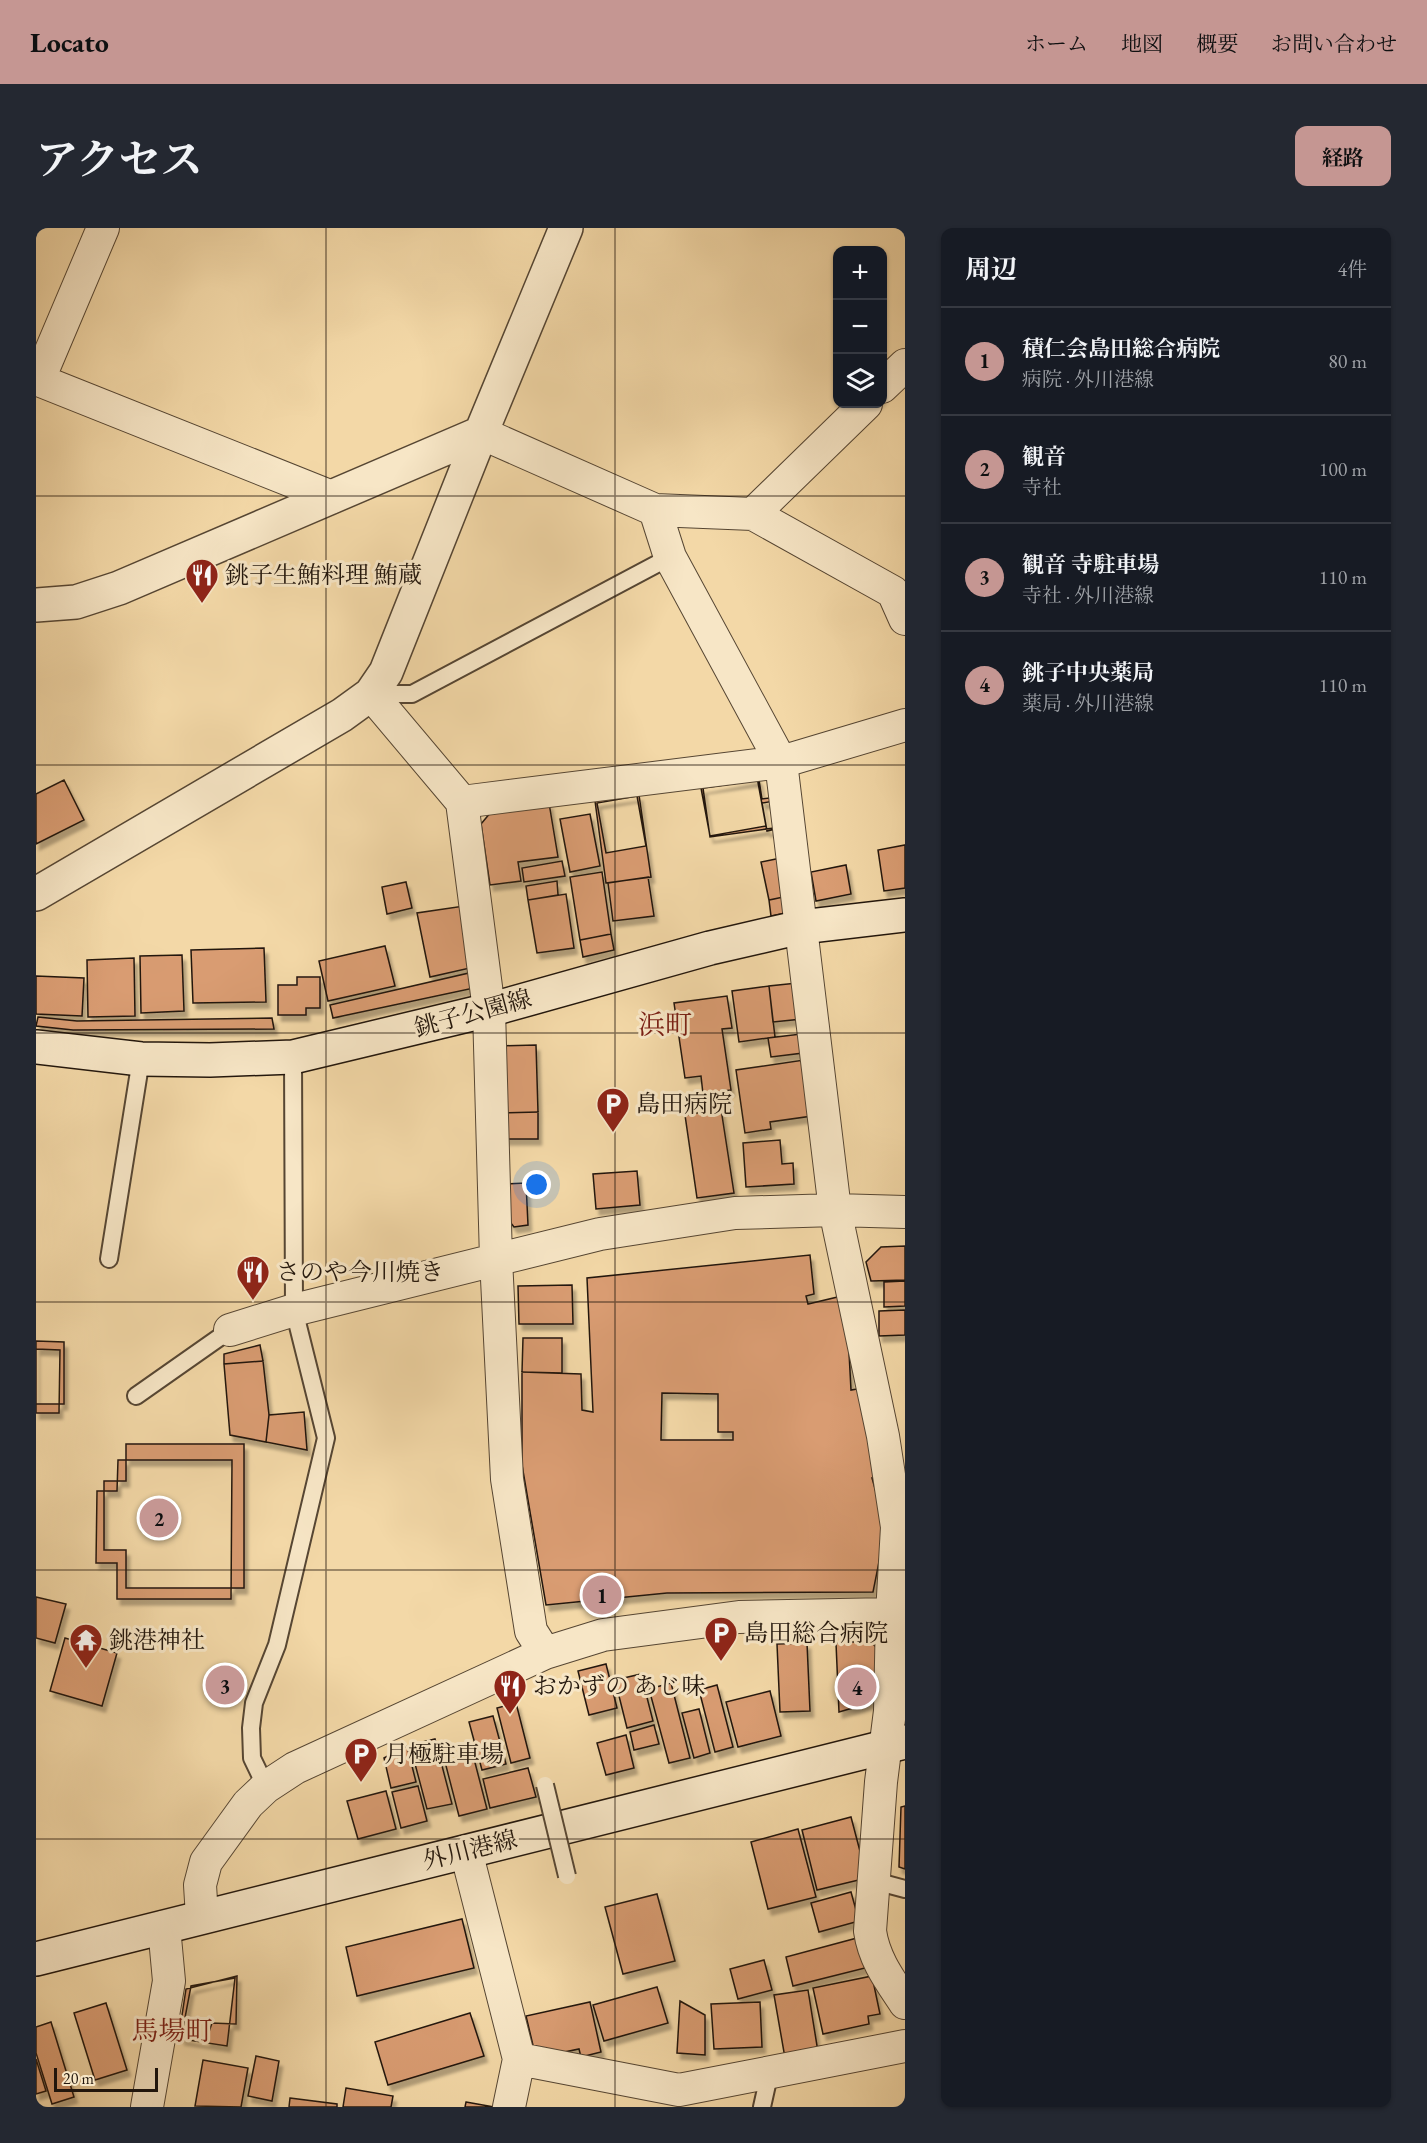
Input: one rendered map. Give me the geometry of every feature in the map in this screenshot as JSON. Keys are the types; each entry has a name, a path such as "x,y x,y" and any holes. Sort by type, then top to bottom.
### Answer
{"main road":[{"path":"36,894 342,715 371,694 386,672 566,228"},
{"path":"36,604 76,602 119,588 481,433"},
{"name":"銚子公園線","path":"36,1047 141,1059 293,1058 489,1010 710,948 801,927 905,915"},
{"name":"外川港線","path":"36,1959 895,1744"}],"street":[{"path":"103,228 37,379 332,497"},
{"path":"887,382 905,365"},
{"path":"753,514 862,408"},
{"path":"481,433 655,510 753,514 901,598"},
{"path":"655,510 670,557 781,762 835,1210 894,1436 897,1527 891,1614 890,1711 895,1744 881,1782 870,1931 873,1948 882,1969 905,2003"},
{"path":"371,694 462,802 489,1010 496,1259 507,1479 531,1631 545,1653"},
{"path":"462,802 781,762 905,725"},
{"path":"230,1330 294,1310 600,1234 735,1213 835,1210 905,1212"},
{"path":"202,1917 200,1885 206,1862 248,1804 266,1788 295,1768 545,1653 603,1635 739,1617 891,1614"},
{"path":"466,1851 519,2059 509,2107"},
{"path":"147,2107 169,1981 164,1927"},
{"path":"519,2059 679,2090 905,2046"}],"lane":[{"path":"371,694 412,694 670,557"},
{"path":"266,1788 252,1758 251,1728 254,1704 277,1645 326,1438 294,1310 293,1058"},
{"path":"109,1259 141,1059"},
{"path":"136,1396 230,1330"},
{"path":"545,1785 567,1875"},
{"path":"875,1881 905,1889"},
{"path":"762,2107 770,2071"}],"building":[{"path":"757,777 766,826 710,836 701,788"},
{"path":"64,780 84,820 36,844 36,794"},
{"path":"759,780 762,799 777,797 781,827 710,837 703,788"},
{"path":"639,795 651,877 606,883 595,801"},
{"path":"637,796 646,846 606,853 597,803"},
{"path":"780,800 785,827 767,831 762,803"},
{"path":"549,803 558,857 518,862 521,881 490,885 481,824 491,812"},
{"path":"590,814 600,866 570,872 560,819"},
{"path":"905,845 905,888 884,891 878,850"},
{"path":"786,857 793,895 769,900 761,862"},
{"path":"562,861 565,876 524,882 522,868"},
{"path":"846,865 851,894 816,901 811,872"},
{"path":"602,872 611,934 580,940 570,877"},
{"path":"648,877 654,916 613,921 608,883"},
{"path":"557,881 558,895 528,900 526,886"},
{"path":"406,882 412,908 387,914 382,887"},
{"path":"566,894 574,948 537,953 528,900"},
{"path":"793,895 796,911 771,916 769,900"},
{"path":"464,906 470,968 430,977 417,913"},
{"path":"611,934 614,950 583,957 580,940"},
{"path":"385,946 395,986 328,1001 319,961"},
{"path":"264,948 266,1002 193,1003 191,950"},
{"path":"182,955 184,1011 141,1013 140,956"},
{"path":"134,958 135,1016 88,1017 87,960"},
{"path":"469,973 474,988 333,1018 330,1005"},
{"path":"36,976 84,978 82,1016 36,1014"},
{"path":"297,977 320,977 320,1008 306,1008 306,1015 278,1015 278,985 297,985"},
{"path":"797,983 802,1019 773,1022 769,986"},
{"path":"769,986 775,1037 739,1042 732,991"},
{"path":"727,996 732,1028 722,1029 731,1090 703,1094 701,1076 685,1078 674,1003"},
{"path":"38,1017 77,1021 272,1018 274,1029 73,1030 36,1026"},
{"path":"801,1034 803,1053 771,1057 768,1038"},
{"path":"536,1045 538,1112 499,1113 498,1046"},
{"path":"804,1060 812,1116 770,1122 771,1129 745,1133 736,1070"},
{"path":"721,1109 734,1193 697,1198 685,1115"},
{"path":"538,1112 538,1139 500,1139 499,1113"},
{"path":"780,1140 782,1164 793,1163 794,1184 746,1187 743,1143"},
{"path":"637,1171 640,1205 596,1209 593,1174"},
{"path":"526,1183 528,1225 514,1227 507,1218 505,1184"},
{"path":"905,1246 905,1280 871,1281 866,1262 881,1247"},
{"path":"810,1255 814,1294 806,1296 808,1304 846,1295 851,1390 863,1388 884,1478 872,1478 883,1517 881,1552 873,1592 667,1593 546,1605 522,1465 522,1372 581,1374 582,1410 593,1412 587,1278","holes":["662,1393 718,1394 718,1432 733,1432 733,1440 661,1440"]},
{"path":"905,1281 905,1306 884,1307 884,1282"},
{"path":"572,1285 573,1324 519,1324 518,1286"},
{"path":"905,1310 905,1335 879,1336 879,1311"},
{"path":"523,1338 562,1338 562,1373 522,1372"},
{"path":"36,1341 64,1342 64,1404 36,1404"},
{"path":"260,1345 263,1361 224,1364 224,1354"},
{"path":"36,1349 60,1350 59,1413 36,1413"},
{"path":"263,1361 269,1415 266,1442 230,1435 224,1364"},
{"path":"304,1412 307,1450 266,1442 269,1415"},
{"path":"126,1444 244,1444 244,1588 126,1588 126,1550 104,1550 104,1481 126,1481"},
{"path":"118,1460 232,1460 231,1599 117,1599 117,1563 96,1563 97,1491 117,1491"},
{"path":"36,1597 66,1604 55,1643 36,1638"},
{"path":"65,1638 117,1653 102,1706 50,1691"},
{"path":"870,1641 878,1649 877,1701 839,1712 836,1643"},
{"path":"807,1643 810,1711 780,1712 777,1644"},
{"path":"606,1664 617,1708 589,1715 578,1671"},
{"path":"641,1674 653,1721 627,1728 615,1680"},
{"path":"671,1683 690,1758 669,1763 649,1689"},
{"path":"717,1685 733,1747 715,1752 699,1690"},
{"path":"770,1691 781,1736 738,1747 726,1702"},
{"path":"516,1703 530,1758 511,1763 497,1708"},
{"path":"699,1709 710,1753 694,1758 682,1713"},
{"path":"493,1716 506,1764 482,1770 469,1722"},
{"path":"654,1725 659,1744 634,1750 630,1732"},
{"path":"626,1735 634,1768 606,1775 597,1743"},
{"path":"435,1739 452,1804 427,1809 410,1745"},
{"path":"407,1746 416,1782 391,1788 384,1758"},
{"path":"473,1755 487,1809 459,1816 445,1762"},
{"path":"528,1768 536,1797 490,1808 483,1779"},
{"path":"418,1786 427,1821 401,1828 392,1792"},
{"path":"386,1791 396,1829 358,1839 347,1801"},
{"path":"905,1806 905,1869 899,1867 901,1807"},
{"path":"851,1817 867,1878 817,1890 802,1830"},
{"path":"798,1829 816,1897 768,1909 751,1842"},
{"path":"851,1892 859,1921 819,1932 811,1903"},
{"path":"657,1894 675,1961 623,1974 605,1907"},
{"path":"462,1919 474,1968 357,1996 346,1947"},
{"path":"857,1938 865,1968 793,1986 786,1957"},
{"path":"764,1960 772,1990 738,1999 730,1969"},
{"path":"237,1976 236,2024 212,2023 206,2041 179,2035 186,1989"},
{"path":"872,1976 880,2014 868,2016 869,2024 823,2034 813,1988"},
{"path":"235,1978 227,2046 181,2039 191,1986"},
{"path":"657,1987 668,2023 604,2041 593,2005"},
{"path":"808,1990 818,2052 785,2058 774,1995"},
{"path":"680,2001 705,2015 705,2055 677,2053"},
{"path":"590,2002 601,2052 581,2057 579,2049 536,2058 526,2016"},
{"path":"760,2002 762,2047 714,2049 711,2004"},
{"path":"106,2003 127,2070 95,2080 74,2013"},
{"path":"470,2013 484,2056 388,2085 375,2042"},
{"path":"51,2022 74,2097 52,2104 36,2053 36,2027"},
{"path":"256,2056 279,2061 272,2101 248,2096"},
{"path":"36,2059 46,2091 36,2094"},
{"path":"203,2060 248,2068 241,2107 195,2106"},
{"path":"346,2088 393,2096 391,2107 343,2107"},
{"path":"290,2098 337,2104 337,2107 289,2107"},
{"path":"466,2102 494,2107 465,2107"}],"place":[{"name":"銚子生鮪料理 鮪蔵","path":"202,604"},
{"name":"島田病院","path":"613,1133"},
{"name":"さのや今川焼き","path":"253,1301"},
{"name":"観音","path":"159,1518"},
{"name":"積仁会島田総合病院","path":"602,1595"},
{"name":"島田総合病院","path":"721,1662"},
{"name":"銚港神社","path":"86,1669"},
{"name":"観音 寺駐車場","path":"225,1685"},
{"name":"銚子中央薬局","path":"857,1687"},
{"name":"おかずの あじ味","path":"510,1715"},
{"name":"月極駐車場","path":"361,1783"}],"district":[{"name":"浜町","path":"665,1025"},
{"name":"馬場町","path":"172,2031"}]}
